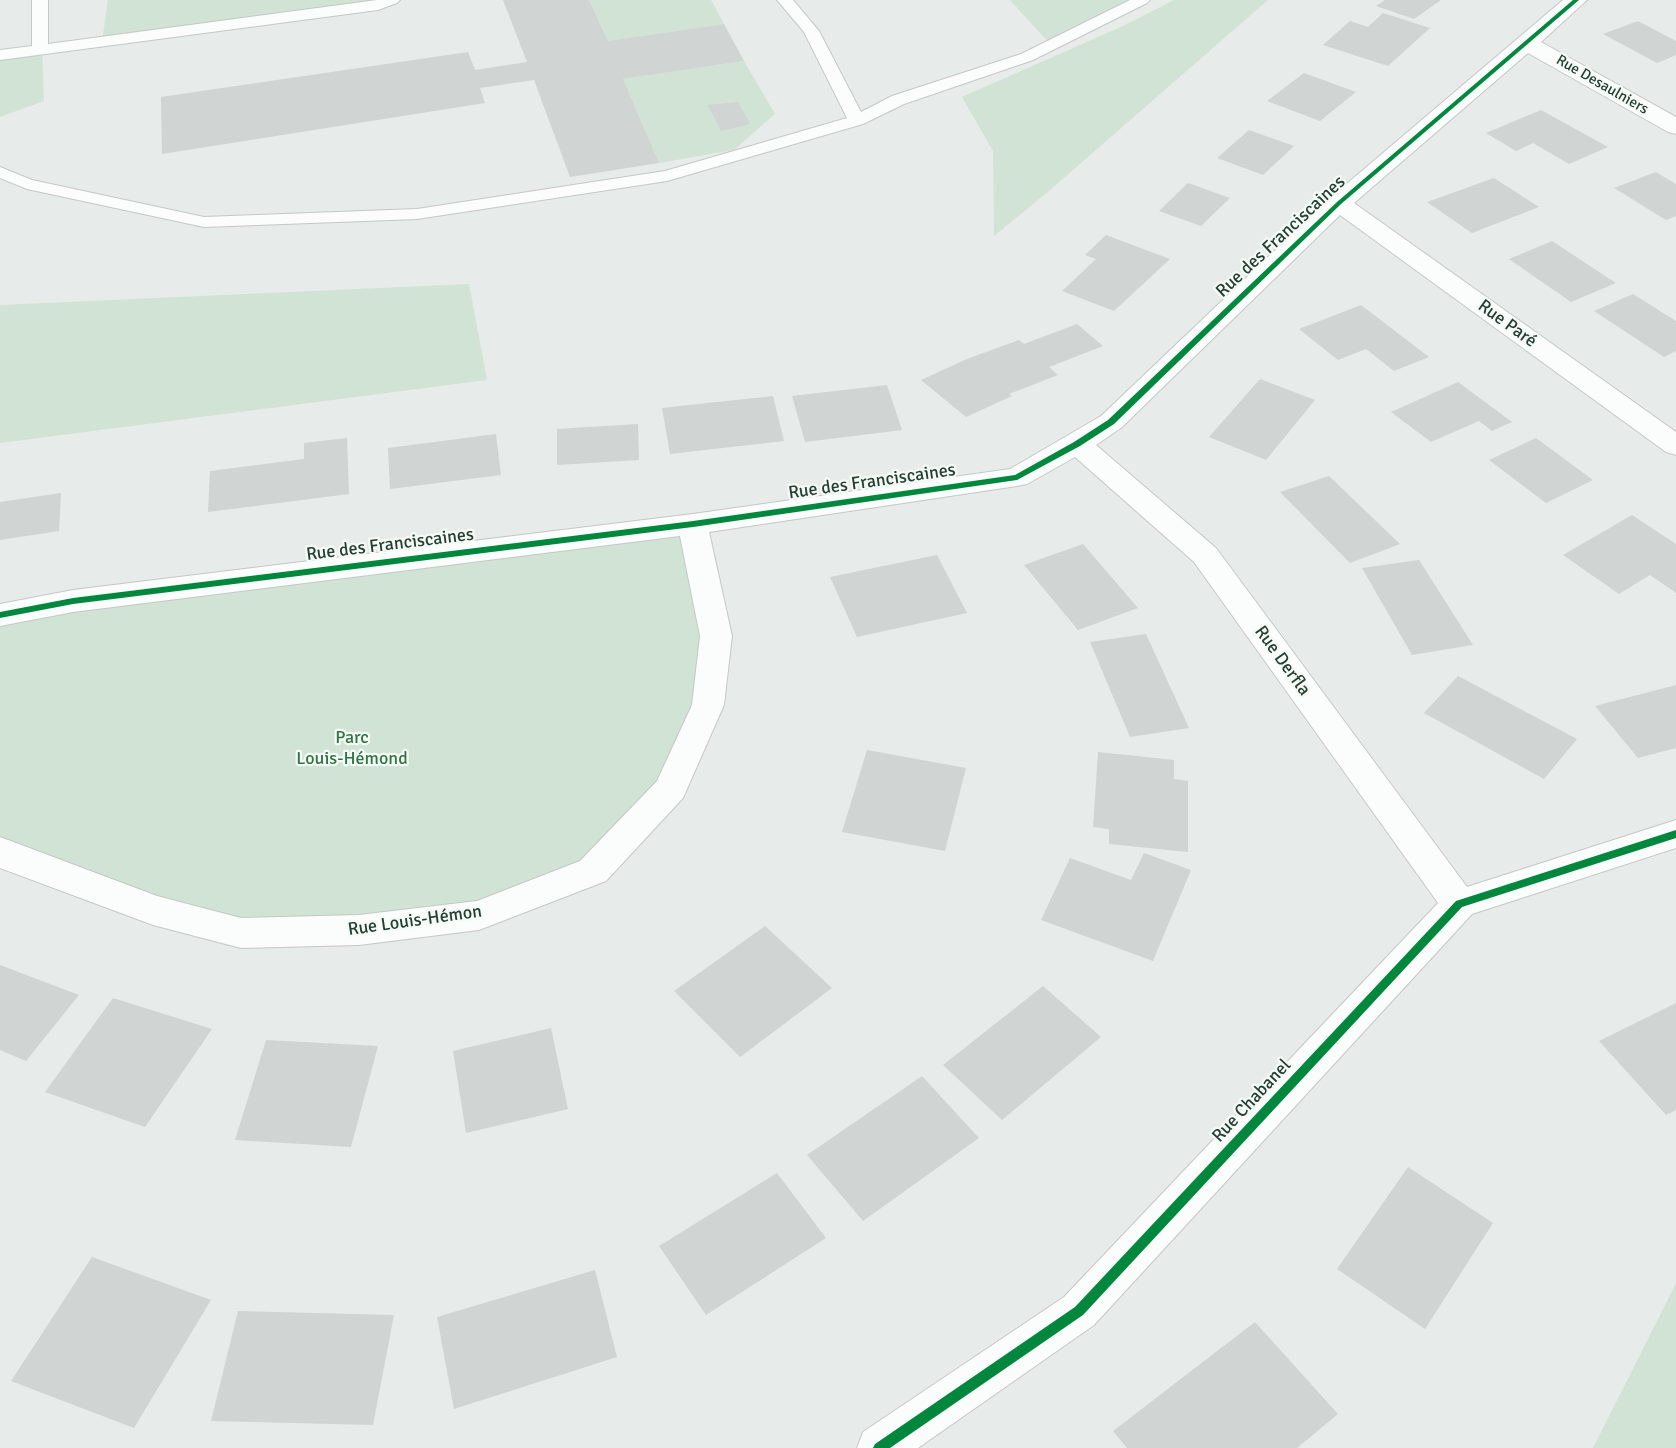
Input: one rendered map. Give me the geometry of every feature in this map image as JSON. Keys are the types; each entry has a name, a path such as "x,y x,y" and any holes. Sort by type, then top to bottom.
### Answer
{"street":[{"name":"Rue des Franciscaines","path":"0,615 73,602 693,524 1017,477 1077,444 1111,422 1339,202 1576,0"},
{"name":"Rue Desaulniers","path":"1527,43 1676,128"},
{"name":"Rue Paré","path":"1339,202 1676,446"},
{"name":"Rue Derfla","path":"1077,444 1205,555 1459,904"},
{"name":"Rue Louis-Hémon","path":"0,851 7,856 153,910 241,933 358,930 480,915 593,871 671,789 708,705 716,636 693,524"},
{"name":"Rue Chabanel","path":"879,1448 1079,1311 1459,904 1676,834"}],"lane":[{"path":"40,0 40,50"},
{"path":"0,55 366,6 392,0"},
{"path":"785,0 811,30 857,120"},
{"path":"0,172 27,184 204,222 417,214 667,176 857,120 898,100 1027,57 1142,0"}],"green space":[{"path":"108,0 392,0 102,42"},
{"path":"589,0 711,0 724,24 608,41"},
{"path":"1010,0 1142,0 1051,45"},
{"path":"1174,0 1268,0 994,236 993,151 962,97 1123,26"},
{"path":"42,51 44,101 0,117 0,55"},
{"path":"744,61 775,114 734,150 659,163 623,79"},
{"path":"469,284 487,380 0,443 0,305"},
{"name":"Parc Louis-Hémond","path":"693,524 716,636 671,789 593,871 479,915 241,933 0,851 0,615"},
{"path":"1676,1283 1676,1448 1593,1448"}],"building":[{"path":"503,0 589,0 608,41 724,24 744,61 623,79 659,163 570,177 534,80 480,88 485,103 162,154 161,97 468,52 475,70 527,62"},
{"path":"1385,0 1441,0 1414,19 1376,6"},
{"path":"1383,13 1430,28 1388,66 1323,45 1350,21 1368,27"},
{"path":"1638,21 1676,41 1676,55 1657,63 1603,34"},
{"path":"1304,73 1356,92 1320,121 1267,101"},
{"path":"738,102 750,124 721,131 708,105"},
{"path":"1541,110 1608,147 1569,164 1533,143 1516,151 1486,133"},
{"path":"1249,130 1294,146 1263,175 1217,158"},
{"path":"1656,172 1676,184 1676,216 1666,220 1614,188"},
{"path":"1494,178 1539,207 1472,233 1427,202"},
{"path":"1188,183 1230,198 1201,226 1159,211"},
{"path":"1106,235 1170,259 1114,311 1062,291 1096,259 1085,255"},
{"path":"1552,241 1616,283 1571,302 1509,259"},
{"path":"1633,294 1676,321 1676,351 1664,357 1594,311"},
{"path":"1361,305 1429,357 1394,371 1366,349 1338,360 1299,329"},
{"path":"1077,324 1103,346 1049,367 1058,375 1009,394 1012,396 966,417 921,380 967,359 1019,340 1024,344"},
{"path":"1260,379 1315,400 1266,460 1209,437"},
{"path":"1458,382 1512,422 1492,431 1479,421 1431,442 1391,412"},
{"path":"887,385 902,430 805,442 792,396"},
{"path":"773,396 784,441 670,454 662,408"},
{"path":"638,424 639,460 557,465 557,429"},
{"path":"496,434 501,475 390,489 388,448"},
{"path":"347,438 349,494 208,512 210,471 304,459 304,443"},
{"path":"1536,438 1593,480 1546,503 1489,460"},
{"path":"1329,476 1400,544 1350,563 1280,492"},
{"path":"61,493 59,531 0,540 0,502"},
{"path":"1632,515 1676,544 1676,593 1650,575 1619,594 1563,555"},
{"path":"1083,544 1138,608 1078,630 1024,565"},
{"path":"937,555 967,613 857,637 830,577"},
{"path":"1419,560 1473,645 1412,655 1362,568"},
{"path":"1146,634 1189,728 1130,737 1090,642"},
{"path":"1458,676 1577,739 1544,779 1424,713"},
{"path":"1676,685 1676,748 1638,758 1595,706"},
{"path":"867,750 966,768 945,851 842,832"},
{"path":"1098,752 1174,760 1174,779 1188,781 1188,852 1109,844 1109,829 1093,827"},
{"path":"1144,853 1191,870 1153,961 1041,920 1070,858 1131,880"},
{"path":"765,926 832,988 740,1057 674,991"},
{"path":"0,965 79,995 26,1061 0,1050"},
{"path":"1043,986 1101,1037 1002,1120 943,1065"},
{"path":"113,998 212,1029 145,1127 45,1092"},
{"path":"1676,1003 1676,1110 1666,1115 1599,1041"},
{"path":"551,1028 568,1109 466,1133 453,1051"},
{"path":"266,1040 378,1046 351,1147 235,1140"},
{"path":"922,1076 979,1138 863,1221 807,1155"},
{"path":"1408,1167 1493,1223 1425,1329 1337,1269"},
{"path":"777,1173 826,1238 706,1315 659,1246"},
{"path":"92,1257 211,1300 134,1428 11,1381"},
{"path":"595,1270 617,1357 454,1409 437,1317"},
{"path":"238,1311 394,1315 373,1425 211,1421"},
{"path":"1255,1322 1338,1414 1297,1448 1127,1448 1113,1431"}],"cycle path":[{"path":"0,615 73,601 693,524 1017,477 1077,444 1111,422 1339,203 1576,0"},
{"path":"879,1448 1079,1311 1459,904 1676,834"}]}
